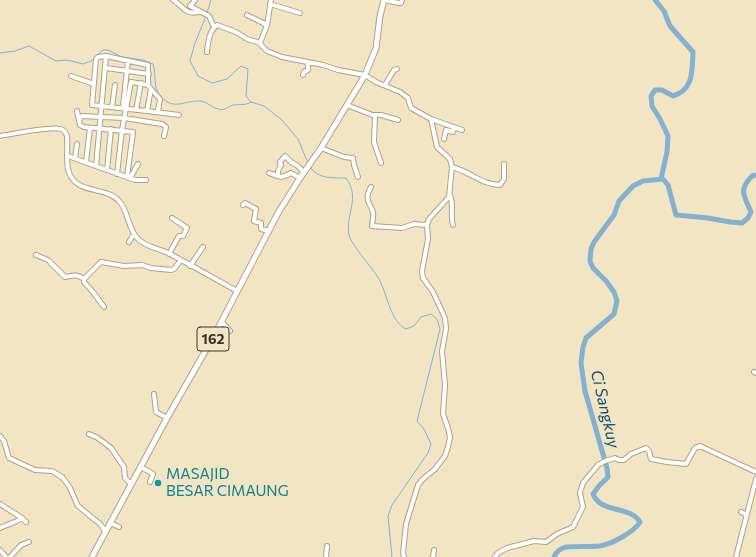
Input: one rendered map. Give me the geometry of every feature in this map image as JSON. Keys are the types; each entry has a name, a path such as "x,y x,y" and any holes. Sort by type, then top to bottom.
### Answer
{"main road":[{"name":"162","path":"92,557 167,418 222,322 278,213 321,148 365,75 376,48 380,16 384,0"}],"street":[{"path":"173,0 180,4 187,12 200,12"},
{"path":"384,0 401,3 402,0"},
{"path":"260,43 267,25 271,2 300,13"},
{"path":"192,3 200,12 209,16 214,27 210,36 207,52"},
{"path":"247,15 267,25"},
{"path":"214,27 217,25 222,26 247,39 260,43 263,48 271,54 365,75 376,82 400,92 408,98 412,108 431,119 462,130"},
{"path":"96,166 106,56"},
{"path":"147,111 149,66 146,64 106,56 98,57 96,59 92,105 112,108 147,111 158,111 179,115"},
{"path":"118,174 128,61"},
{"path":"303,75 304,72 308,70 308,62"},
{"path":"106,68 149,74"},
{"path":"385,85 394,70 397,69"},
{"path":"71,76 94,84"},
{"path":"124,109 130,82 141,83 149,87 160,99 158,111"},
{"path":"136,110 141,83"},
{"path":"112,108 115,85"},
{"path":"347,105 375,115 381,115 398,120"},
{"path":"77,111 80,125 90,128 133,132 129,178"},
{"path":"375,115 376,118 373,132 374,142 381,163"},
{"path":"79,119 82,116 124,118 164,124 166,127 164,136"},
{"path":"404,557 402,553 405,529 418,485 442,462 447,452 450,437 443,414 445,385 442,351 446,330 445,318 433,292 422,278 428,239 427,225 430,217 447,201 450,195 452,167 450,159 437,147 431,119"},
{"path":"444,139 446,130 453,132 454,127"},
{"path":"0,136 52,128 62,129 67,136 68,168 71,178 78,185 110,194 120,202 134,234 144,243 181,260 237,291"},
{"path":"86,162 90,128"},
{"path":"107,170 111,129"},
{"path":"75,158 76,144"},
{"path":"321,148 344,157 353,158 358,177"},
{"path":"68,156 129,178 139,181 146,180"},
{"path":"278,176 278,170 281,165 280,162 285,156 290,162 304,172"},
{"path":"129,178 138,164"},
{"path":"452,167 468,172 483,182 499,185 504,179 504,164"},
{"path":"269,173 283,177 291,173 300,178"},
{"path":"371,187 367,196 368,202 374,214 372,226 402,228 414,224 427,225"},
{"path":"450,195 452,197 451,215 453,225"},
{"path":"242,205 245,203 256,209 254,221 260,223 260,227 262,229 269,231"},
{"path":"169,254 179,236 183,236 187,227 172,218"},
{"path":"129,242 134,234"},
{"path":"190,266 203,247"},
{"path":"36,255 48,260 64,277 78,275 84,279 84,282 104,307"},
{"path":"84,279 101,262 124,266 142,265 151,268 171,270 174,269 181,260"},
{"path":"222,322 230,331"},
{"path":"154,394 156,412 167,418"},
{"path":"89,434 101,440 111,448 124,467 125,478 131,484"},
{"path":"0,436 4,441 9,458 35,470 52,471 66,481 78,506 100,524 106,532"},
{"path":"495,557 498,552 507,548 534,541 546,542 557,534 572,527 583,507 580,493 583,483 598,465 605,461 615,458 624,460 631,454 646,448 649,450 651,459 686,464 695,448 700,446 756,472"},
{"path":"141,467 153,474 150,482"},
{"path":"736,557 756,479"},
{"path":"0,504 26,522"},
{"path":"741,512 747,515"},
{"path":"0,528 17,522 22,518"},
{"path":"110,523 119,527"},
{"path":"10,557 22,545 29,542"},
{"path":"326,557 327,546"},
{"path":"0,550 6,557"},
{"path":"433,557 434,550"}],"waterway":[{"path":"207,13 211,0"},
{"path":"655,0 664,11 670,26 693,52 692,72 685,89 673,96 662,90 655,90 651,96 652,106 668,136 667,152 661,179"},
{"path":"193,5 206,12"},
{"path":"206,16 195,43 190,61 198,76 212,83 227,79 241,66 248,69 246,96 251,102 264,106 282,120 298,139 308,163"},
{"path":"0,53 15,51 29,46 56,61 67,60 83,64 91,61 103,50 108,50 122,57 143,60 153,64 158,93 170,103 180,104 201,101 222,110 233,105 251,102"},
{"path":"311,168 314,172 322,176 346,178 350,185 352,199 348,227 349,235 354,245 380,281 390,308 401,326 406,329 414,326 421,317 431,314 437,319 440,329 417,421 424,429 431,444 428,453 392,505 388,516 392,557"},
{"name":"Ci Sangkuy","path":"554,557 562,548 600,546 610,543 633,530 640,522 629,513 602,504 593,494 608,477 607,468 585,391 581,363 586,338 614,314 617,301 614,292 606,281 593,268 590,261 591,249 594,242 614,215 619,201 633,186 643,181 663,179 668,185 676,215 742,223 748,218 751,212 744,193 745,186 752,176 756,175"}],"place":[{"name":"MASAJID BESAR CIMAUNG","path":"158,483"}]}
